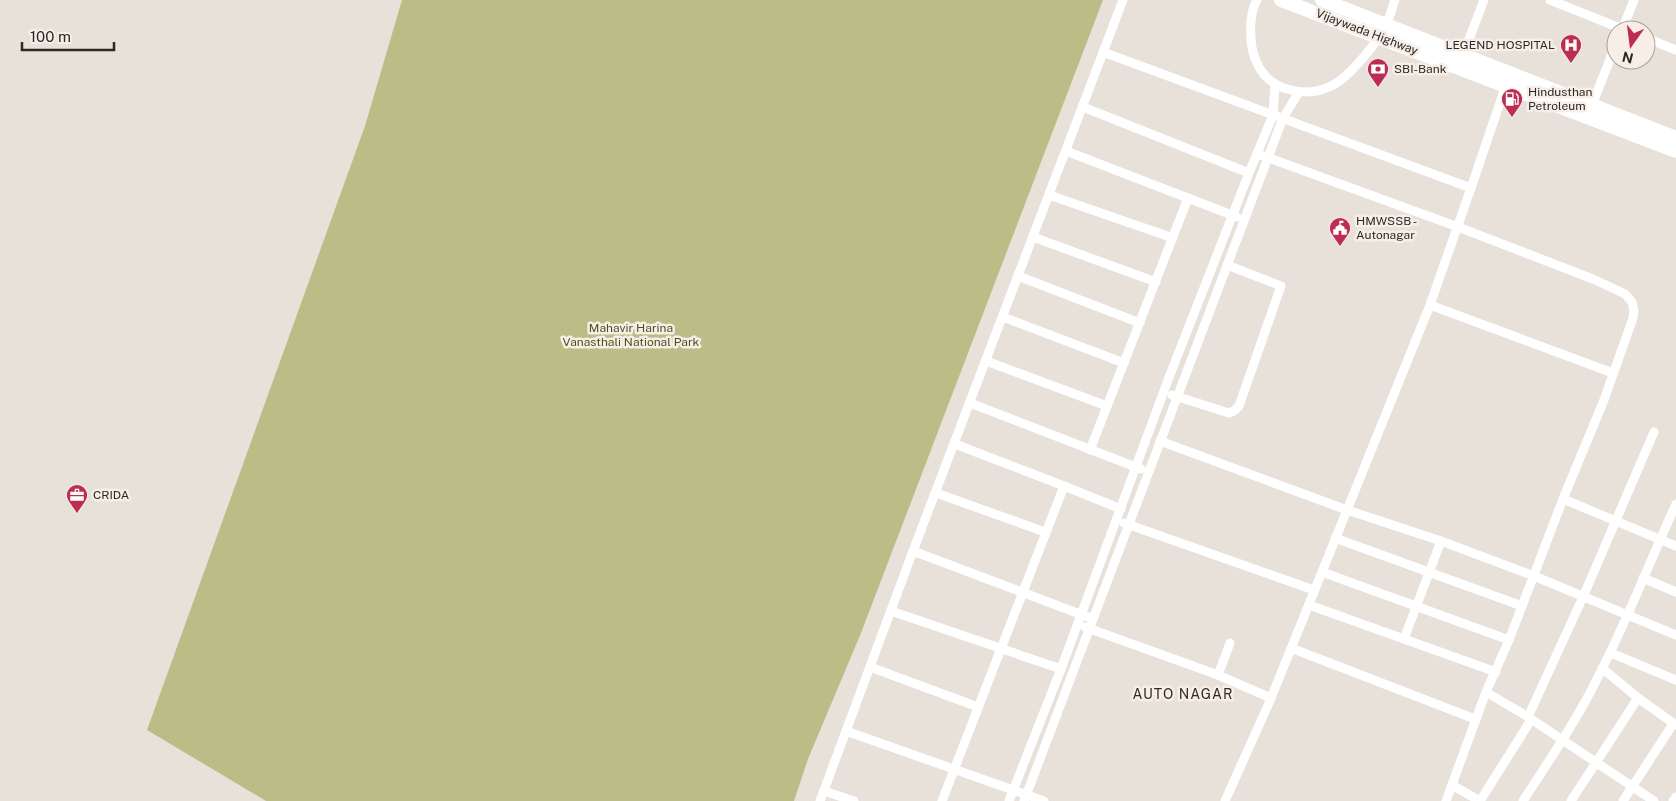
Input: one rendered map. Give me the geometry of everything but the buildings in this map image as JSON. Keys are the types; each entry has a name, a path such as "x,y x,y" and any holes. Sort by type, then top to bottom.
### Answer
{"highway":[{"name":"Vijaywada Highway","path":"1281,0 1463,55 1676,138"},
{"name":"Vijaywada Highway","path":"1322,0 1383,31 1506,85 1676,151"}],"street":[{"path":"820,801 1123,0"},
{"path":"1257,0 1250,28 1252,48 1257,65 1275,84 1286,90 1299,92 1315,91 1333,85 1351,71 1383,31 1395,0"},
{"path":"1463,55 1484,0"},
{"path":"1550,0 1606,23"},
{"path":"1627,20 1634,0"},
{"path":"1656,42 1676,50"},
{"path":"1103,52 1472,188"},
{"path":"1592,105 1606,69"},
{"path":"1009,801 1061,669 1248,172 1258,154 1273,115 1275,84"},
{"path":"1225,801 1271,698 1430,305 1506,85"},
{"path":"1025,798 1283,118 1299,92"},
{"path":"1083,107 1248,172"},
{"path":"1066,150 1244,220"},
{"path":"1258,154 1458,227 1593,279 1625,294 1632,302 1633,318 1604,400 1563,499 1509,640 1486,692 1446,801"},
{"path":"1049,195 1173,238"},
{"path":"1090,450 1188,198"},
{"path":"1033,237 1156,282"},
{"path":"1164,393 1229,413 1239,406 1281,286 1227,265"},
{"path":"1018,276 1140,323"},
{"path":"1430,305 1613,373"},
{"path":"1003,317 1124,363"},
{"path":"986,361 1107,406"},
{"path":"970,403 1148,472"},
{"path":"1452,785 1480,801 1529,718 1654,432"},
{"path":"1160,441 1347,510 1442,541 1534,576 1676,635"},
{"path":"955,444 1120,509"},
{"path":"942,801 1064,486"},
{"path":"936,493 1045,532"},
{"path":"1563,499 1676,546"},
{"path":"1523,801 1562,740 1602,668 1676,504"},
{"path":"1116,521 1130,524 1314,590"},
{"path":"1336,538 1522,606"},
{"path":"1404,639 1442,541"},
{"path":"913,551 1022,593 1079,619 1090,629 1218,674 1271,698"},
{"path":"1322,572 1509,640"},
{"path":"1643,578 1676,592"},
{"path":"1309,605 1496,672"},
{"path":"891,611 1061,669"},
{"path":"1079,619 1093,620"},
{"path":"1218,674 1230,643"},
{"path":"1291,648 1476,719"},
{"path":"1610,652 1676,680"},
{"path":"870,667 978,707"},
{"path":"1602,668 1674,725 1623,801"},
{"path":"1486,692 1529,718 1654,801"},
{"path":"1571,801 1638,698"},
{"path":"846,731 1013,790 1025,798 1044,801"},
{"path":"824,791 854,801"},
{"path":"1673,801 1676,796"}],"green space":[{"name":"Mahavir Harina Vanasthali National Park","path":"402,0 1103,0 861,633 808,759 794,801 266,801 147,730 365,126"}],"place":[{"name":"LEGEND HOSPITAL","path":"1571,64"},
{"name":"SBI-Bank","path":"1378,88"},
{"name":"Hindusthan Petroleum","path":"1512,118"},
{"name":"HMWSSB - Autonagar","path":"1340,247"},
{"name":"CRIDA","path":"77,514"}],"district":[{"name":"AUTO NAGAR","path":"1183,694"}]}
